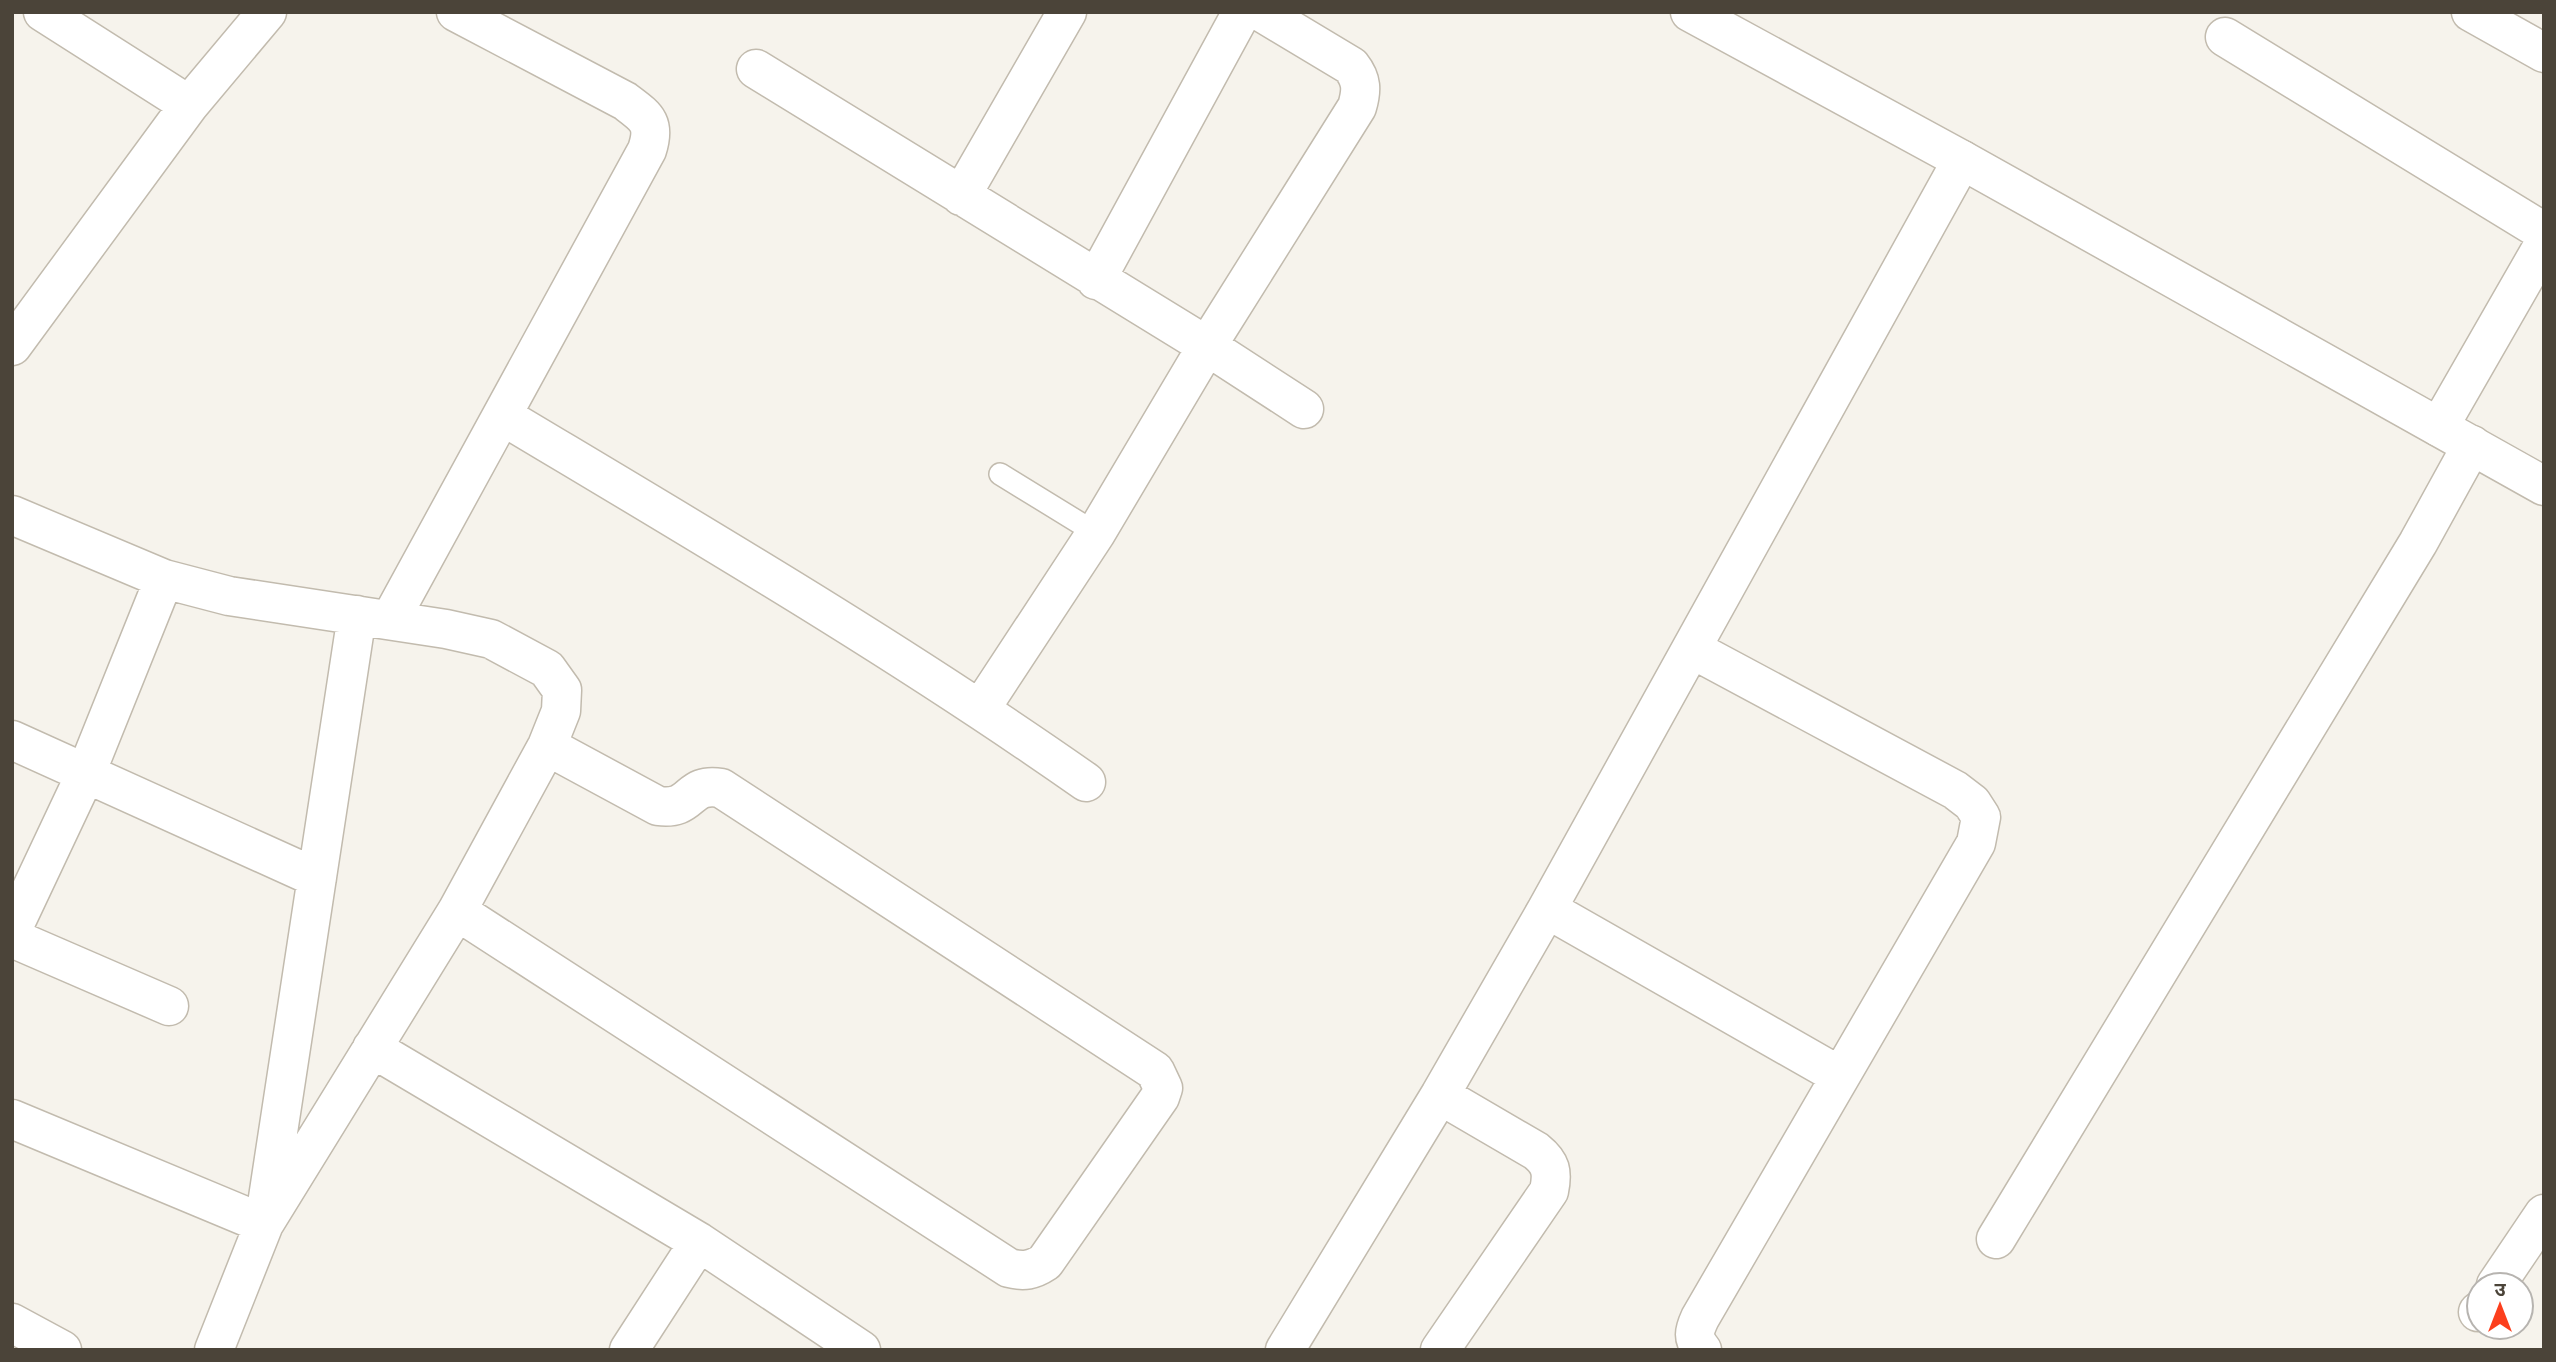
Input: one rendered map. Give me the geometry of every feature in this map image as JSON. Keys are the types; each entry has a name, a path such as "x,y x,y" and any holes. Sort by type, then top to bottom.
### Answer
{"street":[{"path":"43,12 188,105"},
{"path":"12,346 188,105 267,12"},
{"path":"264,1224 317,878 373,618 503,416 648,150 652,134 647,117 625,101 456,12"},
{"path":"961,196 1067,12"},
{"path":"1096,280 1242,12"},
{"path":"981,708 1096,533 1207,346 1357,107 1362,91 1359,77 1351,66 1261,12"},
{"path":"1690,12 1962,160 2544,486"},
{"path":"2471,12 2544,52"},
{"path":"2225,37 2544,232"},
{"path":"756,69 1207,346 1304,409"},
{"path":"1285,1350 1440,1096 1547,909 1962,160"},
{"path":"2439,427 2544,244"},
{"path":"503,416 800,594 981,708 1086,782"},
{"path":"1996,1239 2418,543 2472,445"},
{"path":"12,515 163,579 229,596 491,639 547,669 562,690 561,711 547,746 457,911 264,1224 214,1350"},
{"path":"12,930 86,773 163,579"},
{"path":"1692,649 1955,790 1972,803 1981,817 1976,843 1700,1318 1695,1330 1695,1342 1702,1350"},
{"path":"12,740 317,878"},
{"path":"457,911 1009,1268 1020,1271 1034,1270 1045,1262 1160,1097 1163,1088 1155,1070 721,788 707,786 696,789 684,804 672,808 658,806 547,746"},
{"path":"1547,909 1840,1076"},
{"path":"12,937 169,1006"},
{"path":"372,1048 699,1241 854,1348"},
{"path":"1440,1096 1536,1151 1546,1160 1553,1173 1549,1191 1440,1350"},
{"path":"12,1119 264,1224"},
{"path":"2506,1271 2544,1214"},
{"path":"629,1350 699,1241"},
{"path":"12,1324 62,1350"}],"lane":[{"path":"1000,474 1096,533"}]}
